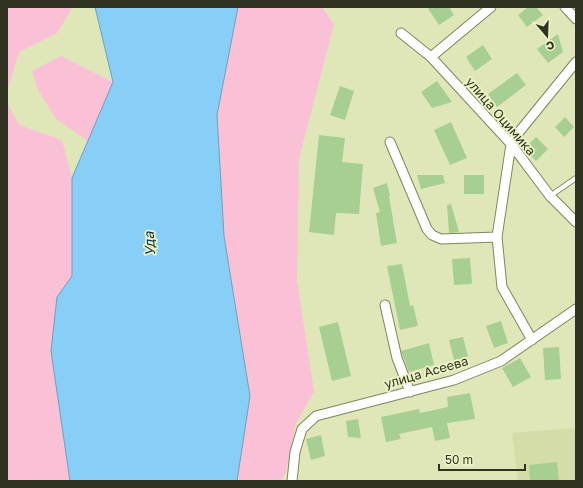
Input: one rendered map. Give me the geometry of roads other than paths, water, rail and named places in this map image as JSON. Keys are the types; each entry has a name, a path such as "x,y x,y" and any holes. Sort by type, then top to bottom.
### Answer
{"street":[{"path":"431,57 491,7"},
{"path":"565,7 576,19"},
{"name":"улица Оцимика","path":"401,33 431,57 511,144 550,196 576,222"},
{"path":"532,340 502,287 497,237 511,144 576,62"},
{"path":"390,142 427,229 432,235 441,239 497,237"},
{"path":"385,305 397,358 410,392"},
{"name":"улица Асеева","path":"292,481 295,452 302,429 316,416 454,380 501,361 576,309"}],"lane":[{"path":"550,196 576,178"}],"water":[{"name":"Уда","path":"95,7 238,7 217,115 224,236 250,396 237,481 70,481 51,351 57,297 72,276 72,178 113,82"}]}
